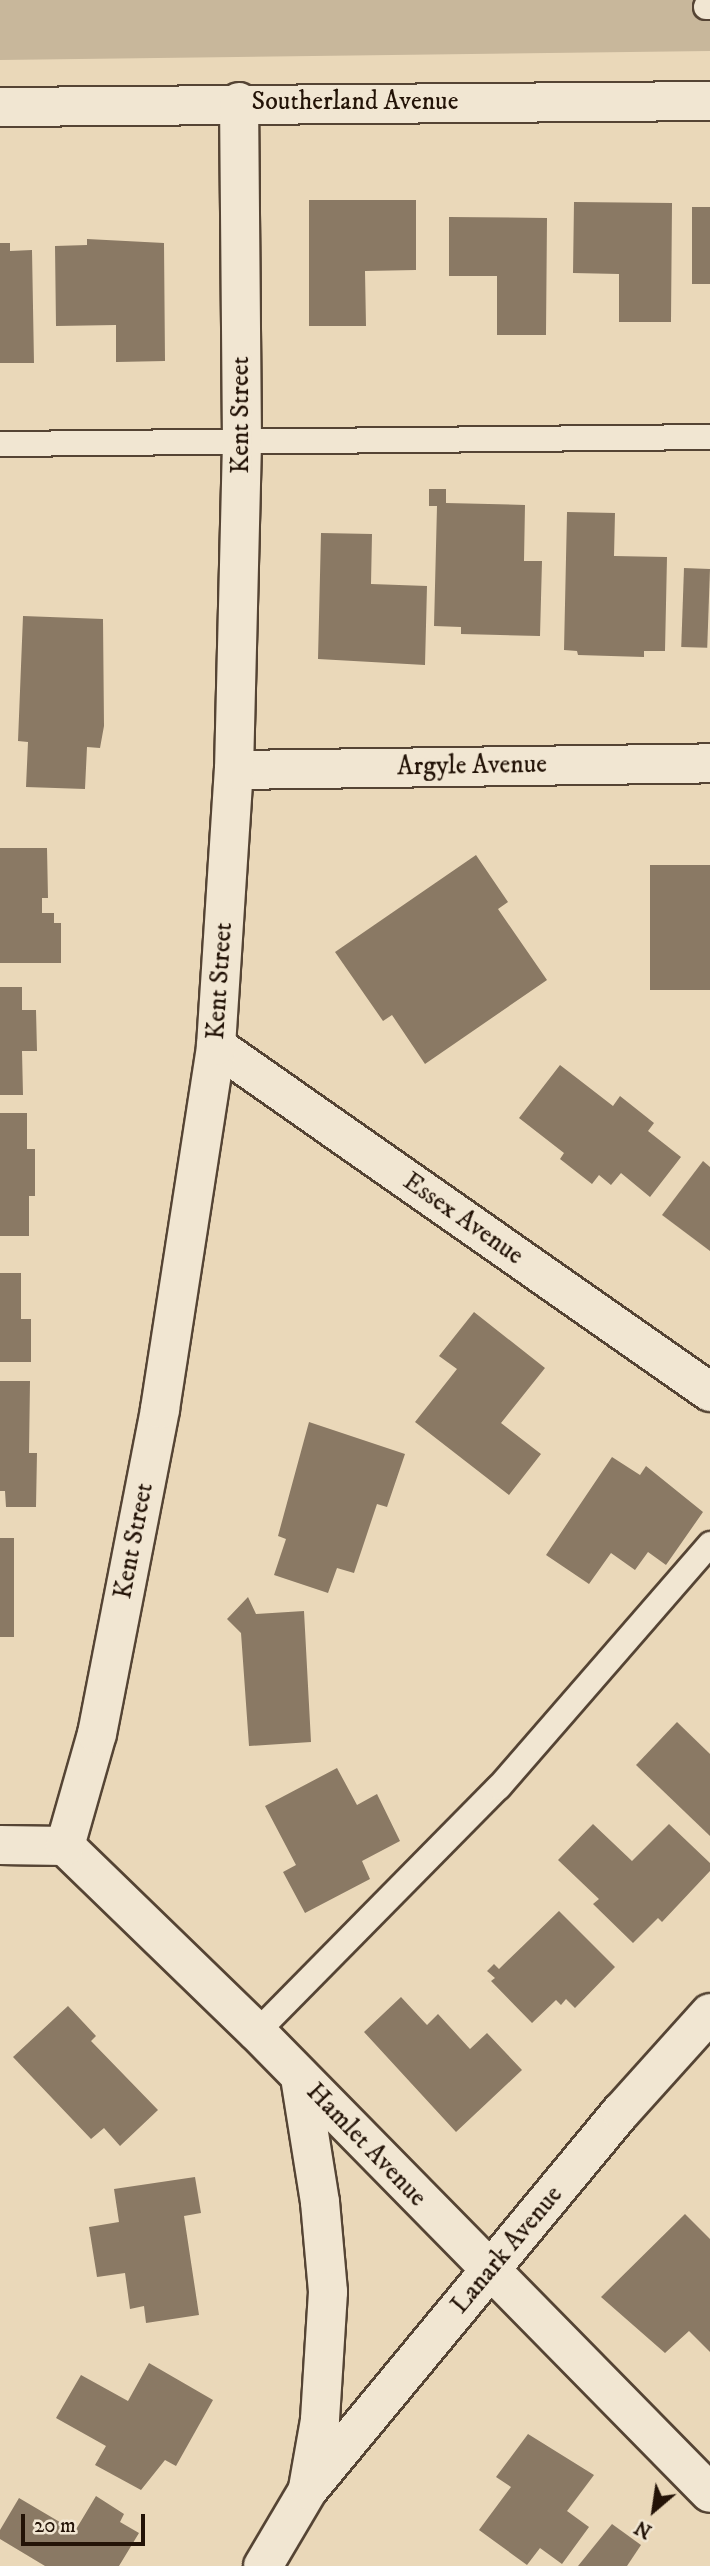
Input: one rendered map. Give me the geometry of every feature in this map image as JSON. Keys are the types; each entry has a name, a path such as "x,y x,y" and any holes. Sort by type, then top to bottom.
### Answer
{"street":[{"name":"Southerland Avenue","path":"0,107 239,102 710,101"},
{"name":"Kent Street","path":"65,1846 97,1734 160,1409 216,1046 234,770 242,442 239,102"},
{"name":"Argyle Avenue","path":"234,770 710,763"},
{"name":"Essex Avenue","path":"216,1046 710,1392"},
{"path":"0,1845 65,1846"},
{"name":"Hamlet Avenue","path":"65,1846 257,2032 710,2493"},
{"name":"Lanark Avenue","path":"263,2566 308,2490 489,2271 710,2013"},
{"name":"Lanark Avenue","path":"300,2077 320,2202 328,2292 320,2420 308,2490"}],"lane":[{"path":"0,444 710,437"},
{"path":"257,2032 499,1787 710,1544"}],"shaded area":[{"path":"0,0 710,0 710,51 0,60"}],"building":[{"path":"309,200 416,200 416,270 365,271 366,326 309,326"},
{"path":"574,202 672,203 671,322 619,322 619,274 573,273"},
{"path":"692,207 710,207 710,284 692,284"},
{"path":"449,217 547,218 546,335 497,335 497,276 449,276"},
{"path":"87,239 164,243 165,361 116,362 116,325 56,326 55,246 87,245"},
{"path":"0,243 10,243 10,251 32,250 34,363 0,363"},
{"path":"429,489 446,489 446,503 525,505 524,561 542,561 540,636 461,634 461,627 434,626 437,506 429,506"},
{"path":"567,512 615,513 614,556 667,557 665,651 644,651 644,657 578,655 577,651 564,650"},
{"path":"321,533 372,534 371,584 427,586 425,665 318,659"},
{"path":"684,568 710,569 707,648 681,647"},
{"path":"23,616 103,619 104,726 100,748 87,747 85,789 26,787 28,742 18,741"},
{"path":"0,848 47,848 48,898 42,898 42,913 54,913 54,923 61,923 61,963 0,963"},
{"path":"476,855 508,902 498,909 547,980 425,1064 392,1015 383,1021 335,952"},
{"path":"650,865 710,865 710,990 650,990"},
{"path":"0,987 22,987 22,1010 36,1010 37,1051 22,1051 23,1095 0,1095"},
{"path":"560,1065 613,1106 620,1096 654,1123 648,1131 681,1157 650,1197 621,1173 611,1185 599,1175 592,1184 560,1159 564,1153 519,1118"},
{"path":"0,1113 27,1113 27,1149 35,1149 35,1196 29,1196 29,1236 0,1236"},
{"path":"703,1161 710,1167 710,1251 662,1215"},
{"path":"0,1273 21,1273 21,1319 31,1319 31,1362 0,1362"},
{"path":"474,1312 545,1368 501,1423 541,1454 509,1495 415,1422 457,1369 439,1356"},
{"path":"0,1381 30,1381 29,1453 37,1453 36,1507 6,1507 5,1491 0,1491"},
{"path":"309,1422 405,1454 387,1507 377,1504 354,1573 337,1568 328,1593 274,1575 286,1539 278,1536"},
{"path":"612,1457 640,1475 646,1466 703,1512 666,1565 648,1552 635,1570 611,1553 589,1584 546,1555"},
{"path":"0,1538 14,1538 14,1637 0,1637"},
{"path":"248,1597 256,1614 304,1611 311,1742 249,1746 241,1633 227,1619"},
{"path":"677,1722 710,1754 710,1836 636,1765"},
{"path":"337,1768 357,1805 377,1794 400,1841 362,1861 370,1879 305,1913 283,1872 296,1865 265,1806"},
{"path":"593,1824 632,1861 669,1824 710,1863 710,1871 662,1922 658,1918 633,1943 593,1904 599,1899 558,1860"},
{"path":"559,1911 615,1967 575,2008 566,1999 561,2005 556,2000 532,2023 491,1981 495,1978 487,1971 494,1964 499,1969"},
{"path":"401,1997 427,2025 438,2014 470,2049 487,2033 522,2070 456,2132 364,2032"},
{"path":"68,2006 96,2036 91,2041 158,2110 120,2146 104,2128 91,2139 13,2057"},
{"path":"195,2177 201,2213 184,2216 199,2315 146,2323 144,2306 130,2309 125,2273 97,2277 89,2227 119,2222 114,2189"},
{"path":"685,2214 710,2239 710,2352 689,2331 665,2353 601,2297"},
{"path":"149,2363 213,2400 176,2466 165,2460 141,2490 95,2465 106,2446 56,2418 81,2375 128,2401"},
{"path":"528,2434 594,2475 567,2511 589,2527 562,2564 540,2548 527,2565 479,2530 511,2487 496,2477"},
{"path":"96,2496 124,2514 120,2522 139,2533 119,2566 45,2566 0,2539 0,2530 19,2498 75,2531"},
{"path":"612,2524 641,2545 627,2566 578,2566"}]}
